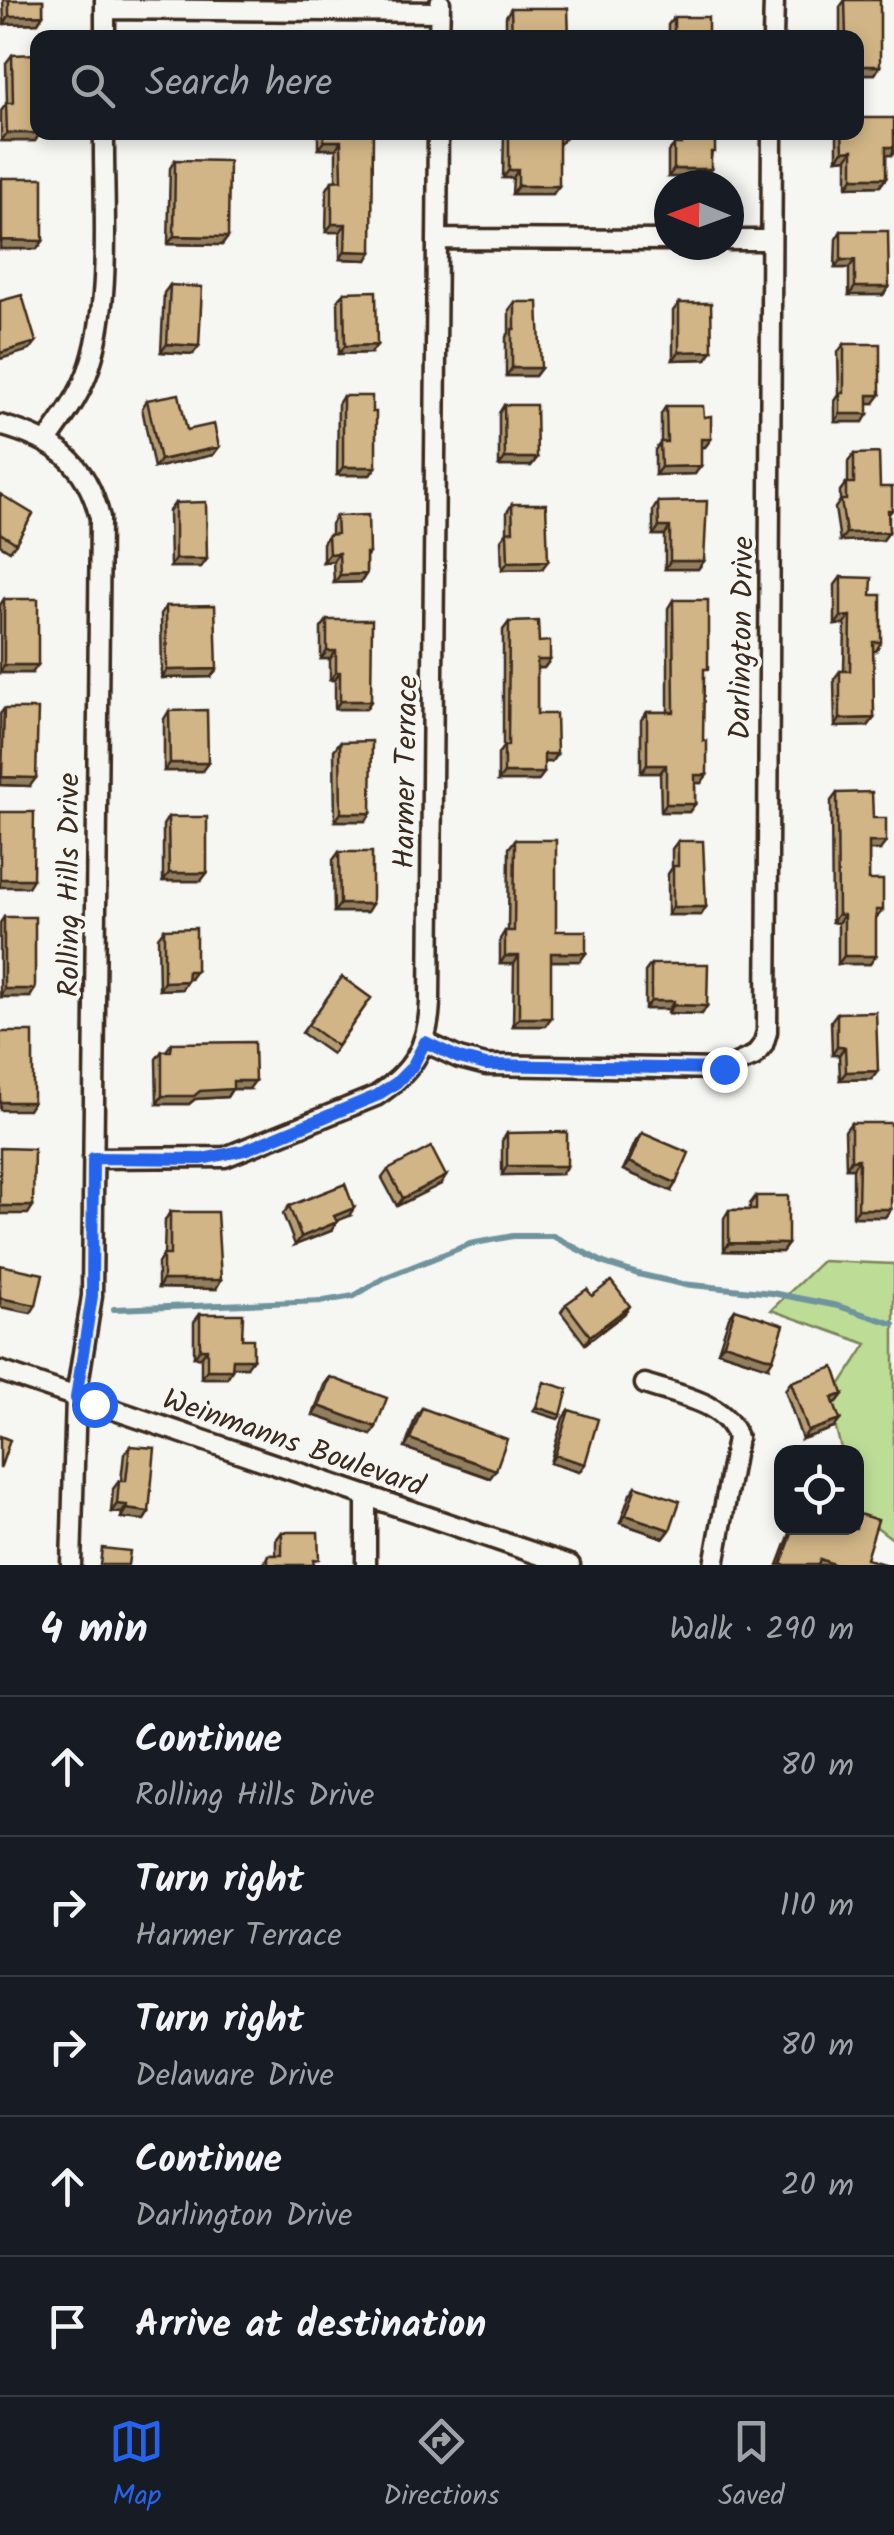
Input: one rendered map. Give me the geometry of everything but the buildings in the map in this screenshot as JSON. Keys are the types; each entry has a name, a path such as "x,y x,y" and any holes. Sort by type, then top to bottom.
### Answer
{"street":[{"path":"773,30 774,0"},
{"path":"105,5 440,6"},
{"path":"48,441 87,375 97,340 102,304 104,140"},
{"name":"Harmer Terrace","path":"93,1158 202,1159 245,1150 376,1096 412,1067 425,1042 430,1003 438,140"},
{"name":"Darlington Drive","path":"425,1042 486,1065 674,1069 724,1069 754,1056 763,1045 767,1032 764,1016 772,140"},
{"path":"438,238 654,240"},
{"path":"744,240 772,240"},
{"name":"Rolling Hills Drive","path":"0,426 48,441 84,475 100,518 92,1296 76,1398 71,1565"},
{"name":"Weinmanns Boulevard","path":"0,1372 570,1565"},
{"path":"644,1384 713,1408 734,1426 736,1438 714,1565"},
{"path":"366,1496 366,1565"}],"green space":[{"path":"822,1261 894,1264 894,1540 864,1518 864,1445 840,1445 829,1402 867,1344 771,1310"}],"waterway":[{"path":"114,1309 324,1301 354,1296 384,1278 470,1244 513,1236 553,1236 604,1263 638,1274 682,1284 772,1293 838,1306 894,1324"}],"route":[{"path":"94,1404 76,1398 92,1296 93,1158 202,1159 245,1150 376,1096 412,1067 425,1042 486,1065 724,1069"}]}
